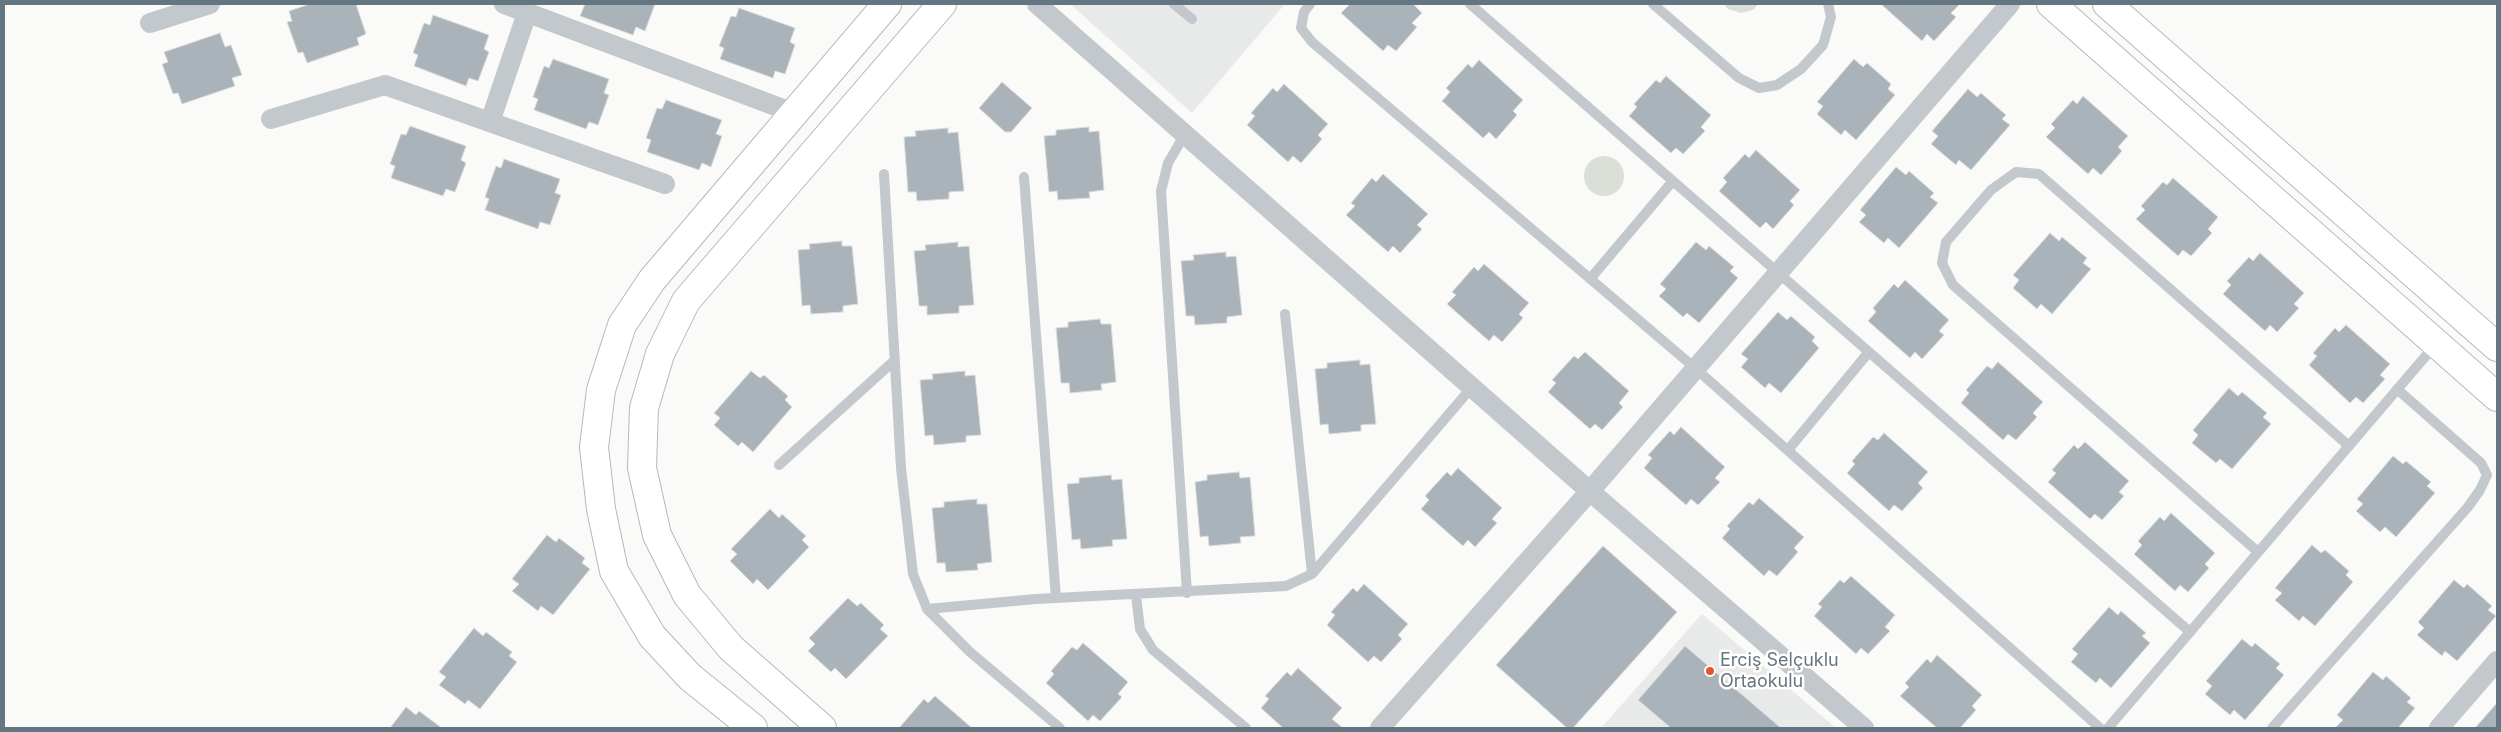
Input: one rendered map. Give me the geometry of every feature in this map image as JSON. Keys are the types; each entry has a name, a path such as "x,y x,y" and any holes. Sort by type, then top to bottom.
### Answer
{"street":[{"path":"150,23 210,4"},
{"path":"504,4 794,112"},
{"path":"753,728 690,677 652,636 614,571 601,509 594,447 601,390 622,325 652,280 887,4"},
{"path":"822,728 731,648 687,595 657,535 642,468 644,408 660,354 686,301 942,4"},
{"path":"1037,4 1590,491 1864,728"},
{"path":"1380,728 1590,491 2010,4"},
{"path":"2051,4 2497,397"},
{"path":"2107,4 2497,347"},
{"path":"490,122 527,12"},
{"path":"271,119 385,85 665,184"},
{"path":"2439,728 2497,661"}],"lane":[{"path":"1174,4 1192,19"},
{"path":"1310,4 1304,12 1301,28 1312,42 1695,368 2100,728"},
{"path":"1470,4 1777,274 2190,632"},
{"path":"1653,4 1739,78 1759,88 1777,85 1801,69 1823,45 1831,17 1828,4"},
{"path":"1185,134 1168,162 1161,191 1187,593"},
{"path":"2258,552 1953,285 1942,263 1946,242 1991,190 2016,172 2039,174 2349,446"},
{"path":"884,174 901,468 913,574 927,609 970,652 1060,728"},
{"path":"1024,177 1056,598"},
{"path":"1590,279 1672,182"},
{"path":"1285,314 1312,574"},
{"path":"2108,728 2437,344"},
{"path":"1788,450 1868,353"},
{"path":"779,465 895,360"},
{"path":"927,609 1056,598 1187,593 1286,586 1312,574 1472,387"},
{"path":"2272,728 2468,508 2487,476 2481,463 2397,390"},
{"path":"1136,595 1140,629 1153,650 1246,728"}],"shaded area":[{"path":"1070,4 1285,4 1192,113"},
{"path":"1724,4 1758,4 1753,10 1741,13 1728,9"},
{"path":"1600,156 1608,156 1615,159 1621,165 1624,176 1621,187 1615,193 1608,196 1600,196 1593,193 1587,187 1584,180 1584,172 1587,165 1593,159"},
{"name":"Erciş Selçuklu Ortaokulu","path":"1702,614 1836,728 1601,728"}],"building":[{"path":"310,4 356,4 366,34 357,38 359,45 307,63 303,52 298,53 287,22 292,21 289,11"},
{"path":"585,4 655,4 645,31 636,27 633,35 580,16"},
{"path":"1350,4 1413,4 1422,13 1412,23 1417,27 1396,51 1388,45 1383,51 1341,13"},
{"path":"1881,4 1960,4 1951,13 1956,17 1934,41 1927,34 1922,41"},
{"path":"739,8 795,28 790,42 795,45 785,74 775,71 773,78 720,59 724,48 719,46 731,16 736,17"},
{"path":"433,15 489,35 484,49 489,52 478,81 469,78 466,86 414,66 418,55 413,53 424,23 430,25"},
{"path":"220,33 225,47 231,45 242,75 232,78 235,86 182,104 178,93 173,94 162,64 168,62 164,52"},
{"path":"553,59 609,79 604,93 609,95 598,125 589,122 586,129 534,110 538,99 533,97 544,66 549,68"},
{"path":"1854,59 1863,67 1867,63 1891,84 1888,89 1895,95 1856,140 1845,130 1841,135 1817,114 1823,106 1817,102"},
{"path":"1479,60 1523,100 1513,111 1517,115 1496,139 1489,132 1483,138 1442,101 1450,92 1446,88 1468,64 1472,68"},
{"path":"1666,76 1711,115 1701,127 1705,131 1683,154 1676,148 1671,153 1629,116 1637,107 1634,104 1656,80 1660,83"},
{"path":"1002,82 1032,108 1011,132 1005,132 979,108"},
{"path":"1284,84 1328,124 1318,135 1322,139 1301,163 1293,156 1288,162 1247,125 1255,116 1251,113 1273,88 1277,92"},
{"path":"1968,89 1977,97 1981,93 2006,115 2002,119 2010,125 1971,170 1959,160 1956,165 1931,144 1938,136 1932,131"},
{"path":"2083,96 2128,136 2118,147 2122,151 2101,175 2093,168 2088,174 2046,137 2055,128 2051,124 2073,100 2077,104"},
{"path":"666,100 722,120 716,134 722,136 711,167 702,163 699,170 647,152 651,140 646,138 657,108 662,109"},
{"path":"410,126 466,146 461,160 466,163 455,192 446,189 443,196 391,178 395,166 390,164 401,134 406,135"},
{"path":"1089,127 1089,132 1099,131 1104,190 1089,192 1090,198 1058,200 1057,191 1049,192 1044,136 1056,135 1056,130"},
{"path":"948,128 948,133 958,132 964,191 949,192 949,199 917,201 916,192 908,192 904,137 916,136 915,131"},
{"path":"1756,150 1800,190 1790,201 1794,205 1773,229 1766,222 1760,228 1719,191 1727,182 1723,178 1745,154 1749,158"},
{"path":"504,159 560,179 555,193 561,195 550,225 540,222 538,229 485,210 489,199 485,197 496,166 501,168"},
{"path":"1896,167 1906,175 1909,171 1934,193 1930,197 1938,203 1899,248 1888,238 1884,243 1859,222 1866,215 1860,210"},
{"path":"1383,174 1428,214 1417,225 1422,229 1400,253 1393,246 1388,252 1346,215 1355,206 1351,203 1372,178 1376,182"},
{"path":"2173,178 2218,217 2208,229 2212,233 2191,256 2183,250 2178,256 2136,219 2145,210 2141,206 2163,182 2167,185"},
{"path":"2050,233 2059,241 2062,237 2087,258 2083,263 2091,269 2052,314 2041,304 2037,309 2013,288 2019,280 2013,275"},
{"path":"842,241 842,246 852,246 858,304 843,306 843,312 811,314 810,305 802,306 798,250 810,249 809,244"},
{"path":"958,242 958,247 969,246 974,305 959,306 959,313 927,315 927,306 919,306 914,251 926,250 925,245"},
{"path":"1696,242 1706,250 1709,246 1734,267 1730,271 1738,278 1699,323 1687,313 1683,317 1659,296 1666,289 1660,284"},
{"path":"1226,252 1226,257 1236,256 1242,315 1227,317 1227,323 1195,325 1194,316 1186,316 1181,261 1194,260 1193,255"},
{"path":"2260,253 2304,293 2294,304 2299,308 2277,332 2270,325 2265,331 2223,294 2231,285 2227,281 2249,257 2253,261"},
{"path":"1484,264 1529,303 1519,314 1523,318 1502,342 1494,335 1489,341 1447,304 1456,295 1452,292 1474,267 1478,271"},
{"path":"1905,280 1949,320 1939,331 1944,335 1922,359 1915,352 1910,358 1868,321 1876,312 1873,308 1894,284 1898,288"},
{"path":"1778,312 1787,320 1791,316 1815,337 1812,341 1819,348 1781,393 1769,383 1765,388 1741,367 1748,359 1741,354"},
{"path":"1100,319 1101,324 1111,324 1116,382 1101,384 1102,390 1070,393 1069,383 1061,383 1056,328 1068,327 1068,322"},
{"path":"2346,325 2390,364 2380,375 2385,379 2363,403 2356,397 2350,403 2309,365 2317,356 2313,353 2335,328 2339,332"},
{"path":"1585,352 1629,391 1619,403 1623,407 1602,430 1595,424 1590,429 1548,392 1556,383 1552,380 1574,356 1578,359"},
{"path":"1360,360 1360,365 1370,364 1376,424 1361,425 1361,431 1329,434 1328,424 1320,425 1315,369 1327,368 1327,363"},
{"path":"1998,362 2043,402 2033,413 2037,417 2016,440 2008,434 2003,440 1961,403 1969,393 1966,390 1987,366 1992,369"},
{"path":"751,371 760,378 764,375 788,396 785,400 792,407 753,452 742,442 738,446 714,425 720,418 714,413"},
{"path":"965,371 965,376 975,375 981,435 966,436 966,442 934,445 933,435 925,436 920,380 933,379 932,374"},
{"path":"2229,388 2238,396 2242,392 2267,413 2263,417 2271,424 2232,469 2220,459 2216,463 2192,443 2198,435 2193,430"},
{"path":"1681,427 1725,467 1715,478 1720,482 1698,505 1691,499 1686,505 1644,468 1652,458 1648,455 1670,431 1674,435"},
{"path":"1884,433 1928,472 1918,483 1923,488 1902,511 1894,505 1889,511 1847,473 1855,464 1852,461 1873,437 1878,440"},
{"path":"2085,442 2129,481 2119,492 2124,496 2102,520 2095,514 2090,519 2048,482 2056,473 2052,470 2074,445 2078,449"},
{"path":"2393,456 2403,464 2406,461 2431,482 2427,486 2435,493 2396,537 2385,527 2380,532 2356,511 2363,504 2357,499"},
{"path":"1458,468 1502,508 1492,519 1497,523 1475,547 1468,540 1463,546 1421,509 1429,500 1425,496 1447,472 1451,476"},
{"path":"1239,472 1240,478 1250,477 1255,536 1240,537 1241,543 1209,546 1208,536 1200,537 1195,482 1207,480 1207,475"},
{"path":"1111,475 1112,480 1122,479 1127,539 1112,540 1113,546 1081,549 1080,539 1072,540 1067,484 1079,483 1079,478"},
{"path":"1759,498 1804,537 1794,548 1798,552 1777,576 1769,570 1764,576 1722,538 1730,529 1727,526 1749,502 1753,505"},
{"path":"977,499 977,504 987,504 992,562 977,564 978,570 946,572 945,563 937,563 932,508 944,507 944,502"},
{"path":"770,509 779,518 782,514 806,536 802,540 809,547 768,590 757,579 753,584 730,561 737,554 731,549"},
{"path":"2171,513 2215,553 2205,564 2209,568 2188,592 2180,585 2175,591 2134,554 2142,545 2138,541 2160,517 2164,521"},
{"path":"547,535 556,542 559,538 585,558 582,563 590,569 553,615 541,606 538,611 512,591 519,584 512,579"},
{"path":"2312,545 2321,553 2325,550 2349,571 2346,575 2353,582 2315,626 2303,616 2299,621 2275,600 2282,593 2275,588"},
{"path":"1603,546 1677,612 1573,728 1567,728 1496,665"},
{"path":"1851,576 1895,615 1885,627 1890,631 1868,654 1861,648 1856,654 1814,616 1822,607 1818,604 1840,580 1844,583"},
{"path":"2454,580 2464,588 2467,584 2492,606 2488,610 2496,616 2457,661 2445,651 2442,656 2417,635 2424,628 2418,622"},
{"path":"1364,584 1408,624 1398,635 1402,639 1381,662 1374,656 1368,662 1327,625 1335,615 1331,612 1353,588 1357,592"},
{"path":"848,598 857,606 861,603 884,625 880,629 888,636 846,679 835,668 831,672 808,651 815,644 809,638"},
{"path":"2109,607 2118,615 2121,611 2146,633 2142,636 2150,643 2111,688 2100,678 2096,683 2071,662 2078,654 2072,649"},
{"path":"474,628 483,636 486,632 512,652 509,656 517,662 480,709 468,700 465,704 439,685 446,677 439,672"},
{"path":"2242,639 2252,647 2255,643 2280,664 2276,668 2284,675 2245,720 2234,710 2230,715 2205,694 2212,686 2206,681"},
{"path":"1083,643 1128,682 1118,694 1122,697 1100,721 1093,715 1088,721 1046,683 1054,674 1051,671 1072,647 1077,650"},
{"path":"1685,646 1781,728 1671,728 1638,700"},
{"path":"1937,655 1982,695 1972,706 1976,710 1960,728 1937,728 1900,696 1909,687 1905,683 1927,659 1931,663"},
{"path":"1298,668 1342,708 1332,719 1343,728 1283,728 1261,708 1269,699 1265,696 1287,672 1291,676"},
{"path":"2373,672 2383,680 2386,676 2411,698 2407,702 2415,708 2398,728 2335,728 2343,720 2337,715"},
{"path":"935,696 972,728 899,728 924,699 928,703"},
{"path":"2497,703 2497,728 2475,728"},
{"path":"406,707 416,715 419,711 442,728 390,728"}],"place":[{"name":"Erciş Selçuklu Ortaokulu","path":"1710,671"}]}
